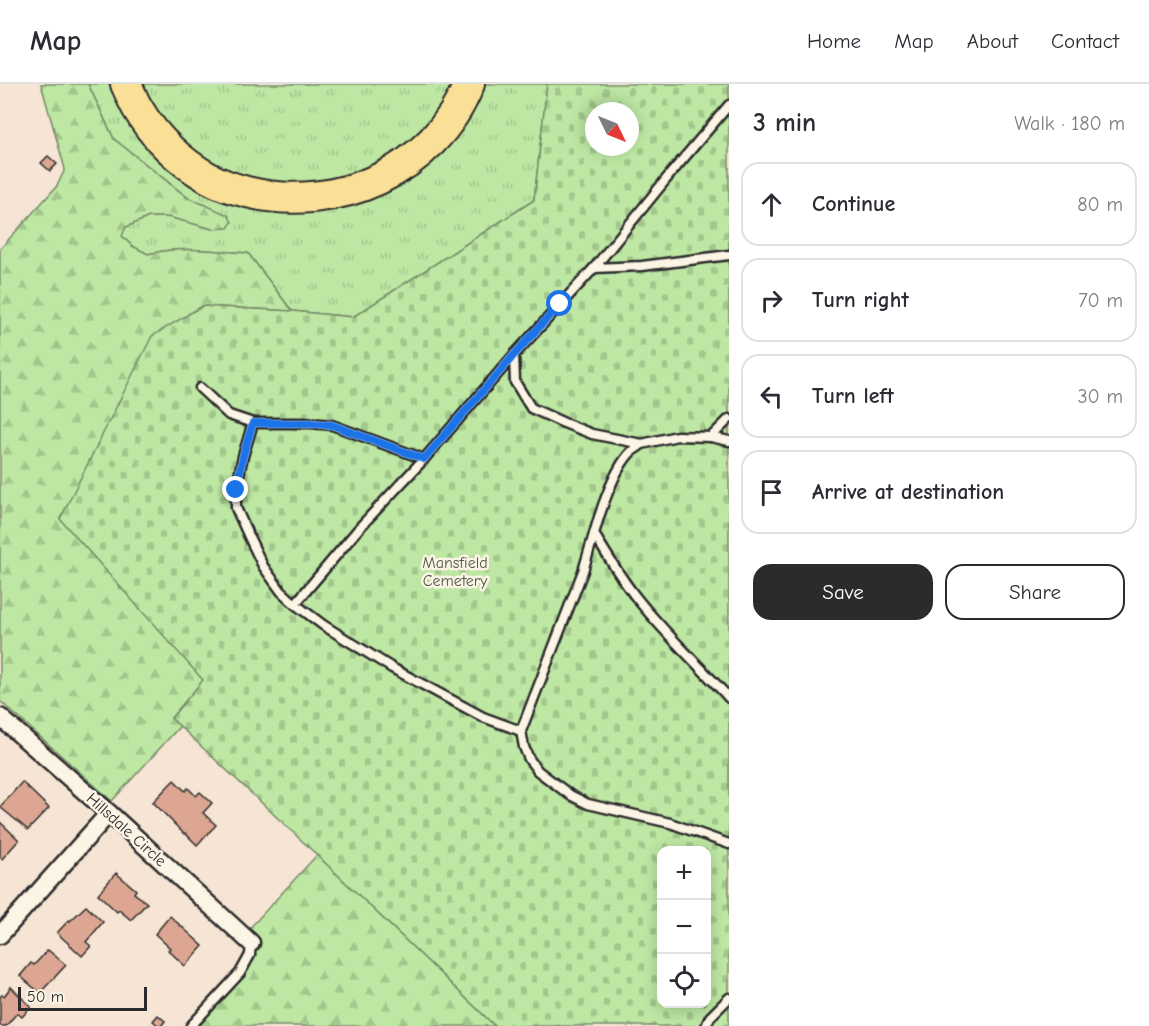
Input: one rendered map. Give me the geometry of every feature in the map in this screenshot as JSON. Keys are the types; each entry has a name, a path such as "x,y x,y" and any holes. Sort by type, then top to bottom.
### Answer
{"highway":[{"path":"126,84 136,107 150,128 188,164 210,179 238,189 263,196 289,198 320,197 357,189 385,176 413,158 435,137 452,116 469,84"}],"street":[{"name":"Hillsdale Circle","path":"0,717 110,813 251,943"},
{"path":"0,935 110,813"}],"lane":[{"path":"295,604 361,526 424,459 514,355 594,268 729,105"},
{"path":"594,268 642,266 729,255"},
{"path":"514,355 515,382 531,408 592,434 642,444"},
{"path":"200,388 229,415 253,423 332,425 424,459"},
{"path":"711,437 729,418"},
{"path":"253,423 236,490 236,508 273,582 295,604 323,625 392,668 483,717 521,731"},
{"path":"729,441 711,437 677,436 642,444 624,461 608,491 583,571 521,731 529,759 538,771 570,795 588,804 670,824 729,844"},
{"path":"594,534 635,597 729,698"},
{"path":"191,1026 240,973 250,955 251,943"},
{"path":"706,1026 710,1017 729,998"}],"green space":[{"path":"41,84 88,84 114,139 187,197 228,215 232,222 228,228 213,229 168,217 149,217 126,227 122,236 132,246 148,254 185,250 248,253 292,311 202,306 60,519 204,680 171,718 180,726 112,801 0,701 0,249 57,186 65,169"},
{"path":"88,84 547,84 534,200 353,317 292,311 248,253 185,250 148,254 132,246 121,235 126,227 149,217 168,217 213,229 227,215 187,197 114,139"},
{"name":"Mansfield Cemetery","path":"547,84 729,84 729,1026 495,1026 171,718 203,680 60,519 152,336 202,306 353,317 534,200"},
{"path":"317,855 495,1026 192,1026 252,955 247,931"}],"building":[{"path":"48,156 57,164 50,171 41,163"},
{"path":"174,780 185,791 188,788 196,796 200,792 212,803 203,813 216,825 197,845 153,802"},
{"path":"22,782 49,808 28,830 0,807"},
{"path":"0,822 19,840 2,859 0,857"},
{"path":"116,873 136,890 134,893 147,903 131,920 119,910 117,912 98,894"},
{"path":"86,906 103,922 86,942 91,946 82,956 57,933"},
{"path":"170,916 203,946 185,966 155,934"},
{"path":"48,950 66,965 40,993 20,976 31,963 34,965"},
{"path":"11,987 31,1007 22,1017 17,1013 6,1026 0,1026 0,997 4,996"},
{"path":"158,1015 165,1021 161,1026 153,1021"}],"route":[{"path":"236,490 253,423 332,425 424,459 560,304"}]}
